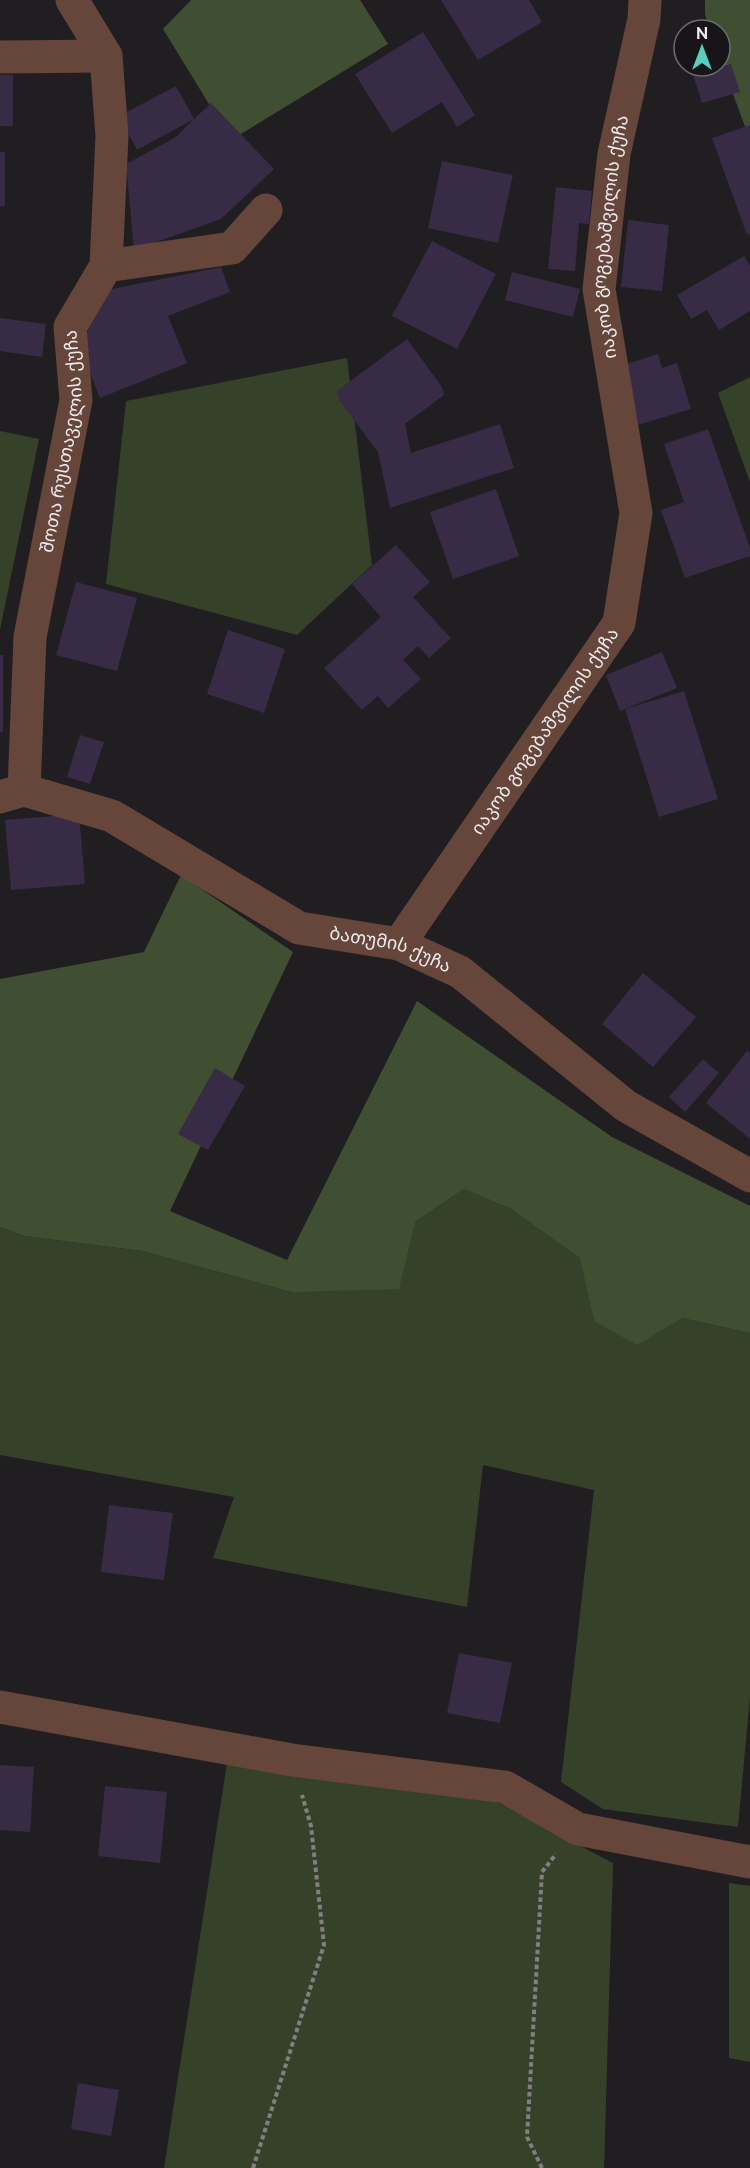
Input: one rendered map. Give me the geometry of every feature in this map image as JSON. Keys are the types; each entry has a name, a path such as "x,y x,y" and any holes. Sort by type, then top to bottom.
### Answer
{"street":[{"name":"შოთა რუსთაველის ქუჩა","path":"12,793 30,637 76,400 70,327 106,266 112,136 106,56 72,0"},
{"name":"იაკობ გოგებაშვილის ქუჩა","path":"399,944 619,623 636,513 599,289 614,154 644,19 645,0"},
{"path":"0,57 106,56"},
{"path":"106,266 232,248 266,210"},
{"name":"ბათუმის ქუჩა","path":"12,793 112,816 299,928 399,944 459,972 626,1106 750,1176"},
{"path":"0,1707 292,1760 505,1787 578,1828 750,1862"}],"path":[{"path":"253,2168 324,1945 311,1826 292,1760"},
{"path":"542,2168 527,2137 542,1872 578,1828"}],"green space":[{"path":"191,0 360,0 388,44 231,140 163,29"},
{"path":"705,0 750,0 750,140 727,78 732,78 732,18 706,18"},
{"path":"347,358 372,565 297,635 106,584 126,401"},
{"path":"750,377 750,482 718,393"},
{"path":"0,431 39,439 0,630"},
{"path":"181,875 293,952 170,1211 287,1260 417,1001 612,1137 750,1206 750,1333 682,1318 637,1345 594,1321 580,1258 511,1209 464,1189 415,1222 399,1289 291,1292 142,1251 24,1236 0,1227 0,979 144,952"},
{"path":"464,1189 511,1209 581,1258 594,1321 682,1318 750,1333 750,1697 738,1827 603,1809 561,1782 594,1490 483,1465 467,1607 213,1558 234,1497 0,1455 0,1227 24,1236 142,1251 291,1292 415,1222"},
{"path":"227,1763 493,1800 613,1863 604,2168 164,2168"},
{"path":"729,1883 750,1886 750,2062 729,2058"}],"building":[{"path":"441,0 529,0 542,22 478,60"},
{"path":"423,32 475,115 457,127 442,102 392,133 355,74"},
{"path":"732,67 740,92 702,103 694,78 732,78"},
{"path":"0,75 13,75 13,126 0,126"},
{"path":"176,86 194,119 137,150 119,116"},
{"path":"211,103 274,169 221,219 134,250 126,164 176,137"},
{"path":"750,125 750,234 747,235 712,138"},
{"path":"0,152 5,152 5,206 0,206"},
{"path":"442,161 513,175 498,243 428,228"},
{"path":"556,187 592,191 589,224 579,223 575,271 548,269"},
{"path":"628,220 669,225 662,291 621,287"},
{"path":"432,241 496,274 457,349 392,316"},
{"path":"744,256 750,266 750,311 719,330 707,310 691,319 677,295"},
{"path":"221,267 230,292 168,316 187,363 100,398 81,350 102,291"},
{"path":"512,272 580,289 573,317 505,300"},
{"path":"0,318 46,324 42,357 0,351"},
{"path":"407,339 442,387 444,395 405,424 411,453 500,424 514,468 390,508 378,452 339,400 337,391"},
{"path":"658,354 662,368 677,363 691,409 638,425 620,366"},
{"path":"708,429 750,548 750,556 685,578 661,510 684,502 664,444"},
{"path":"496,489 519,556 453,579 430,512"},
{"path":"396,545 430,582 413,597 451,638 429,658 418,646 403,660 421,679 388,708 378,696 362,710 324,668 381,617 352,584"},
{"path":"76,582 137,598 117,671 56,655"},
{"path":"228,630 285,649 264,713 207,694"},
{"path":"662,652 677,688 620,711 606,675"},
{"path":"0,655 3,655 3,732 0,732"},
{"path":"684,691 718,799 659,817 625,709"},
{"path":"80,735 104,742 90,784 67,777"},
{"path":"79,814 85,884 11,890 5,820"},
{"path":"643,973 696,1017 653,1067 602,1024"},
{"path":"747,1051 750,1053 750,1139 706,1103"},
{"path":"703,1059 719,1073 685,1112 669,1097"},
{"path":"215,1068 245,1086 208,1150 178,1134"},
{"path":"109,1505 173,1513 164,1580 101,1572"},
{"path":"459,1653 512,1663 500,1723 447,1713"},
{"path":"0,1765 34,1767 30,1832 0,1830"},
{"path":"105,1786 167,1792 160,1863 98,1856"},
{"path":"78,2083 119,2090 111,2136 71,2129"}]}
